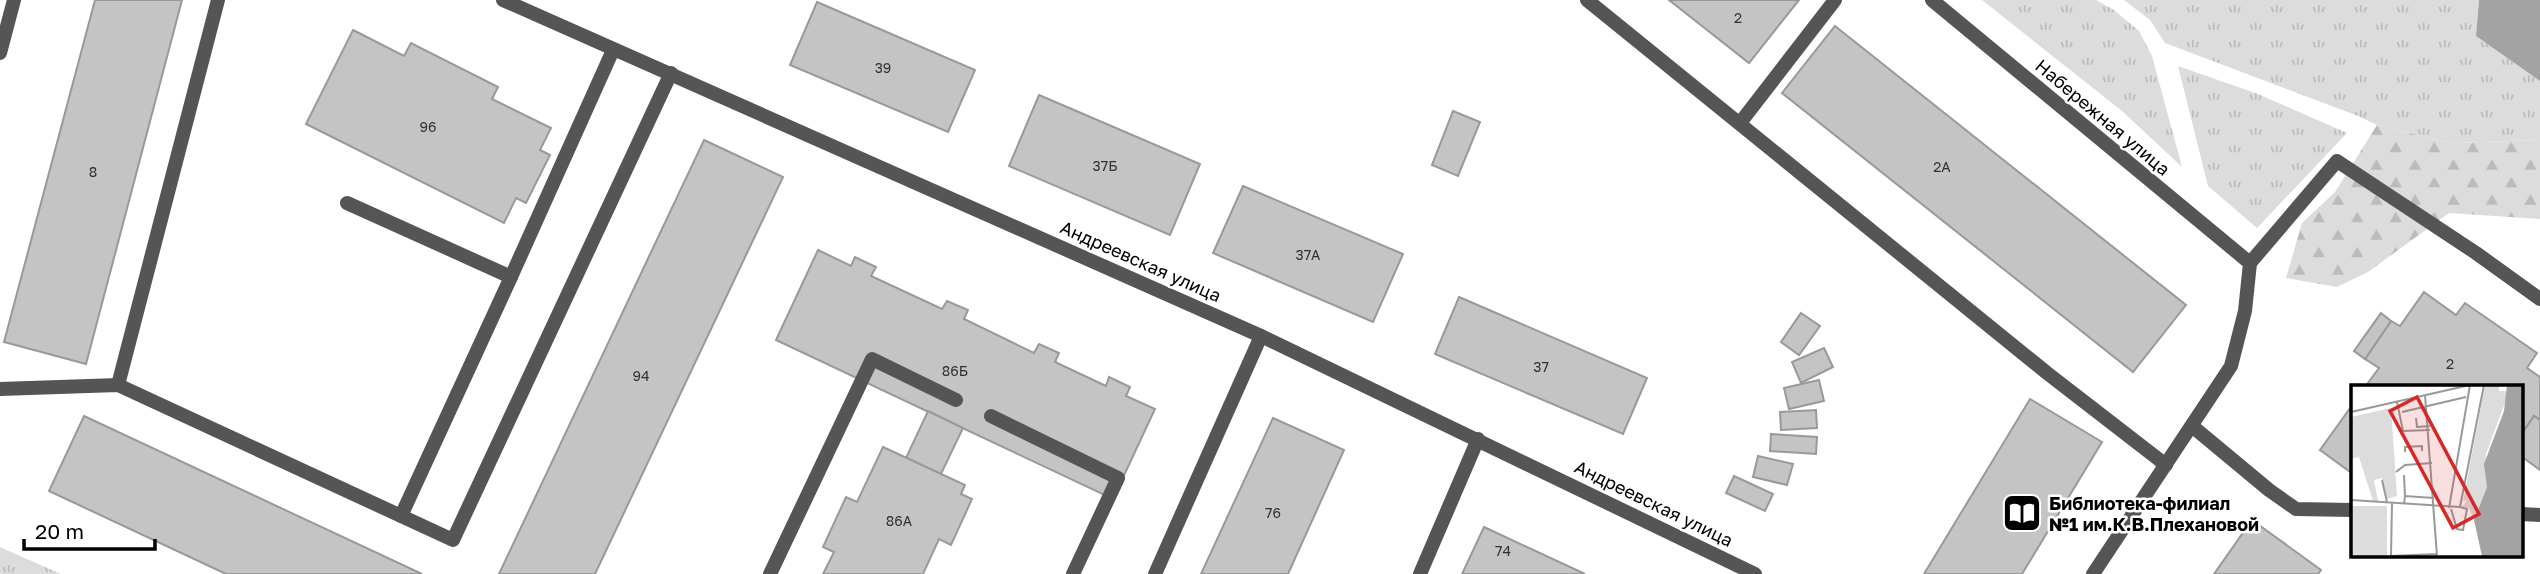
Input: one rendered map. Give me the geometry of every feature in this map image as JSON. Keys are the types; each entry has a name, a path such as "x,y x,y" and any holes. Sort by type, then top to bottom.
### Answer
{"street":[{"path":"0,53 14,0"},
{"path":"118,385 218,0"},
{"name":"Андреевская улица","path":"503,0 1261,336 1755,574"},
{"path":"1587,0 2047,373 2166,465"},
{"path":"1740,124 1835,0"},
{"name":"Набережная улица","path":"1932,0 2250,263"},
{"path":"401,516 613,50"},
{"path":"0,389 118,385 453,540 671,73"},
{"path":"2093,574 2231,366 2245,311 2250,263 2337,161 2540,299"},
{"path":"347,203 510,277"},
{"path":"1155,574 1261,336"},
{"path":"770,574 872,359 956,400"},
{"path":"991,416 1118,478 1073,574"},
{"path":"2192,426 2296,509 2351,510"},
{"path":"1420,574 1478,439"},
{"path":"2522,514 2540,515"}],"green space":[{"path":"1982,0 2096,0 2114,10 2139,31 2152,56 2182,167 2122,111"},
{"path":"2124,0 2479,0 2476,36 2540,81 2540,140 2451,143 2377,125 2165,43 2150,20"},
{"path":"2178,66 2258,94 2347,133 2257,228 2208,186"},
{"path":"2377,125 2451,143 2540,140 2540,219 2449,213 2368,272 2337,287 2286,278 2302,223 2335,192"},
{"path":"0,547 2,548 61,574 0,574"}],"shaded area":[{"path":"2479,0 2540,0 2540,81 2476,36"}],"building":[{"path":"95,0 182,0 86,364 4,342"},
{"path":"1669,0 1799,0 1749,63"},
{"path":"817,2 975,70 948,132 790,65"},
{"path":"1835,26 2186,305 2133,372 1782,93"},
{"path":"353,30 404,56 411,43 498,87 492,99 551,128 540,150 550,155 526,203 516,198 504,223 306,124"},
{"path":"1039,95 1200,164 1170,235 1009,166"},
{"path":"1453,111 1480,122 1458,176 1432,165"},
{"path":"704,140 783,177 595,574 499,574"},
{"path":"1243,186 1403,254 1373,322 1213,253"},
{"path":"818,250 851,266 855,257 876,267 871,276 942,309 947,301 968,310 964,319 1034,353 1039,344 1059,353 1055,362 1106,386 1109,377 1130,387 1126,396 1155,409 1113,499 776,340"},
{"path":"2424,292 2456,315 2465,303 2537,353 2527,368 2540,377 2540,420 2534,416 2522,434 2522,385 2366,385 2379,368 2365,359 2391,321 2400,326"},
{"path":"1459,297 1647,378 1623,434 1435,354"},
{"path":"1801,313 1820,326 1799,355 1781,342"},
{"path":"2381,313 2391,321 2365,359 2354,351"},
{"path":"1824,348 1833,367 1801,383 1792,362"},
{"path":"1819,380 1824,401 1789,409 1784,388"},
{"path":"2030,399 2102,442 2022,574 1924,574"},
{"path":"2351,407 2351,473 2320,450"},
{"path":"1816,410 1817,428 1781,430 1780,412"},
{"path":"928,411 963,428 941,474 906,458"},
{"path":"84,416 422,574 226,574 49,491"},
{"path":"2534,416 2540,420 2540,470 2522,457 2522,434"},
{"path":"1273,418 1344,450 1288,574 1201,574"},
{"path":"1771,434 1817,437 1816,454 1770,451"},
{"path":"883,447 965,485 961,494 972,499 951,545 939,539 923,574 823,574 834,552 823,547 846,497 857,502"},
{"path":"1758,456 1793,464 1787,485 1753,477"},
{"path":"1734,476 1773,494 1765,511 1726,493"},
{"path":"2252,520 2321,570 2318,574 2214,574"},
{"path":"1484,527 1585,574 1462,574"}],"place":[{"name":"Библиотека-филиал №1 им.К.В.Плехановой","path":"2022,513"}]}
